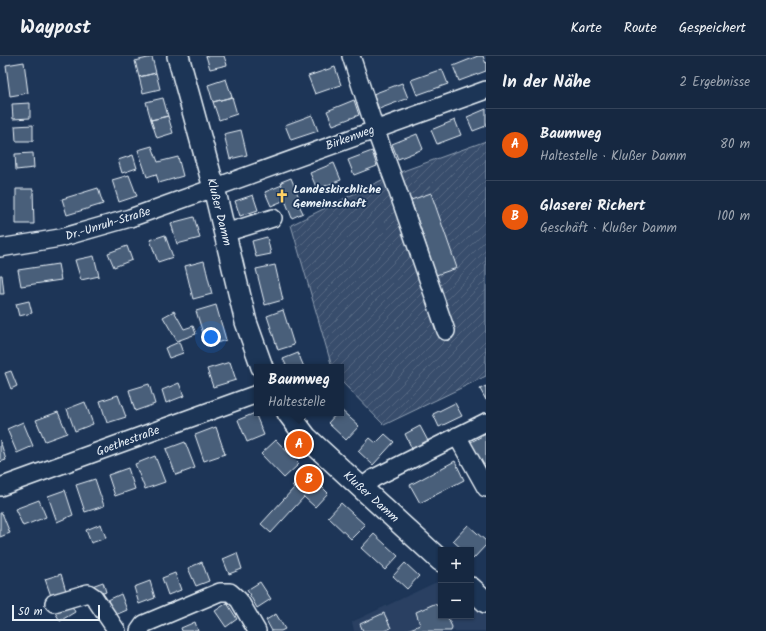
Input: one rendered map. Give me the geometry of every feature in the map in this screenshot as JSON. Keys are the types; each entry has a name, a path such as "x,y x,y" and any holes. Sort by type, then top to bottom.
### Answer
{"main road":[{"name":"Klußer Damm","path":"178,56 214,188 246,322 261,364"},
{"name":"Klußer Damm","path":"290,416 306,437 438,558"},
{"path":"474,591 486,602"}],"street":[{"path":"351,56 374,129 398,192 446,331"},
{"name":"Birkenweg","path":"214,188 374,129 486,90"},
{"name":"Dr.-Unruh-Straße","path":"0,248 60,238 130,218 214,188"},
{"path":"225,233 274,218"},
{"name":"Goethestraße","path":"0,487 254,395"},
{"path":"361,488 374,478 486,422"},
{"path":"458,436 486,488"},
{"path":"139,631 144,624 220,592 230,592 239,600 257,631"},
{"path":"54,603 88,593 94,597 118,631"}],"shaded area":[{"path":"486,141 486,376 384,425 344,384 344,364 331,364 291,225 392,175"},
{"path":"438,581 438,619 474,619 474,591 486,602 486,631 354,631 352,622"}],"building":[{"path":"206,56 224,56 227,65 210,69"},
{"path":"478,56 483,56 486,64 486,71 459,81 453,66"},
{"path":"152,57 156,73 139,77 135,61"},
{"path":"24,62 28,93 10,96 6,65"},
{"path":"335,67 341,85 315,94 308,76"},
{"path":"442,69 448,84 417,95 411,80"},
{"path":"156,73 160,89 143,93 139,77"},
{"path":"226,79 232,97 213,102 208,85"},
{"path":"402,83 408,98 379,109 373,94"},
{"path":"232,97 237,114 219,120 213,102"},
{"path":"163,98 168,116 151,120 146,102"},
{"path":"354,100 359,115 333,125 327,111"},
{"path":"30,103 30,118 13,119 12,104"},
{"path":"486,109 486,126 473,131 467,117"},
{"path":"312,115 318,131 291,140 285,125"},
{"path":"168,116 173,133 157,138 151,120"},
{"path":"455,120 461,135 437,144 431,130"},
{"path":"33,125 33,141 16,141 15,126"},
{"path":"241,130 247,155 230,159 224,134"},
{"path":"417,134 423,149 398,159 392,144"},
{"path":"152,146 158,162 178,157 183,176 159,183 156,174 147,177 138,150"},
{"path":"372,151 377,166 354,175 348,160"},
{"path":"33,153 34,168 16,170 15,154"},
{"path":"133,155 137,168 122,173 118,160"},
{"path":"334,163 341,180 317,189 310,173"},
{"path":"129,175 137,196 119,202 112,180"},
{"name":"Landeskirchliche Gemeinschaft","path":"291,178 300,200 297,201 303,213 292,218 285,200 271,206 265,192 282,185 281,182"},
{"path":"98,188 103,204 67,215 62,199"},
{"path":"16,189 33,189 34,224 16,224"},
{"path":"431,193 457,268 436,275 411,200"},
{"path":"253,195 258,210 240,216 235,201"},
{"path":"194,217 200,238 177,244 171,223"},
{"path":"165,235 173,257 158,262 150,240"},
{"path":"267,237 271,254 256,257 252,241"},
{"path":"127,246 132,260 114,267 108,253"},
{"path":"94,256 99,276 81,280 75,260"},
{"path":"204,261 212,294 193,299 185,266"},
{"path":"58,264 61,280 21,286 18,270"},
{"path":"275,265 283,300 265,305 256,269"},
{"path":"0,275 2,275 4,294 0,294"},
{"path":"29,301 32,313 19,316 16,304"},
{"path":"216,305 226,340 207,346 196,311"},
{"path":"283,310 294,345 278,350 267,316"},
{"path":"174,311 184,329 193,326 196,334 177,341 163,317"},
{"path":"179,342 183,353 169,358 165,348"},
{"path":"298,353 303,364 286,364 283,359"},
{"path":"230,362 236,380 213,387 207,369"},
{"path":"11,371 17,386 11,389 5,373"},
{"path":"179,383 184,396 166,403 162,390"},
{"path":"149,384 155,404 135,411 129,390"},
{"path":"486,386 486,400 480,389"},
{"path":"118,395 126,417 107,423 100,401"},
{"path":"85,402 93,424 75,431 67,409"},
{"path":"455,403 462,416 439,427 433,414"},
{"path":"58,412 67,433 45,441 36,420"},
{"path":"254,413 264,435 247,442 238,420"},
{"path":"344,413 359,426 346,440 328,423 334,416 344,416"},
{"path":"23,422 33,446 17,453 7,429"},
{"path":"420,426 429,443 413,451 405,434"},
{"path":"216,427 225,454 204,461 195,435"},
{"path":"385,434 394,442 373,465 358,451 370,438 376,443"},
{"path":"486,434 486,475 469,443"},
{"path":"0,440 6,460 0,462"},
{"path":"276,440 299,464 284,478 261,454"},
{"path":"185,442 195,468 176,475 166,449"},
{"path":"155,456 165,482 145,489 135,464"},
{"path":"455,461 464,480 420,503 410,485"},
{"path":"128,468 135,489 115,496 108,475"},
{"path":"306,471 328,493 315,507 304,497 271,533 261,524 294,488 292,486"},
{"path":"95,479 104,506 85,512 76,485"},
{"path":"65,490 73,515 57,522 48,496"},
{"path":"39,500 46,517 23,526 15,509"},
{"path":"341,503 365,525 351,539 328,517"},
{"path":"0,513 2,513 10,533 0,537"},
{"path":"101,524 106,538 91,543 86,530"},
{"path":"468,525 486,541 486,545 474,558 474,547 460,547 453,541"},
{"path":"374,534 398,556 385,570 361,548"},
{"path":"237,553 242,569 229,574 223,559"},
{"path":"202,562 209,581 196,586 188,568"},
{"path":"405,563 419,576 407,589 393,576"},
{"path":"175,573 181,590 168,595 162,578"},
{"path":"61,574 66,591 51,596 45,579"},
{"path":"150,581 155,598 139,604 134,587"},
{"path":"103,582 106,592 96,596 92,586"},
{"path":"260,582 271,599 257,608 247,590"},
{"path":"121,594 127,610 113,616 108,600"},
{"path":"70,602 75,612 60,621 52,607"},
{"path":"227,603 237,619 226,627 215,611"},
{"path":"434,604 438,606 438,619 448,619 452,627 451,631 405,631 420,625 416,612"},
{"path":"384,613 391,628 384,631 363,631 360,624"},
{"path":"276,614 285,629 281,631 272,631 266,620"},
{"path":"195,622 198,631 182,631 181,628"}],"place":[{"name":"Landeskirchliche Gemeinschaft","path":"282,196"},
{"name":"Baumweg","path":"299,444"},
{"name":"Glaserei Richert","path":"309,479"}]}
